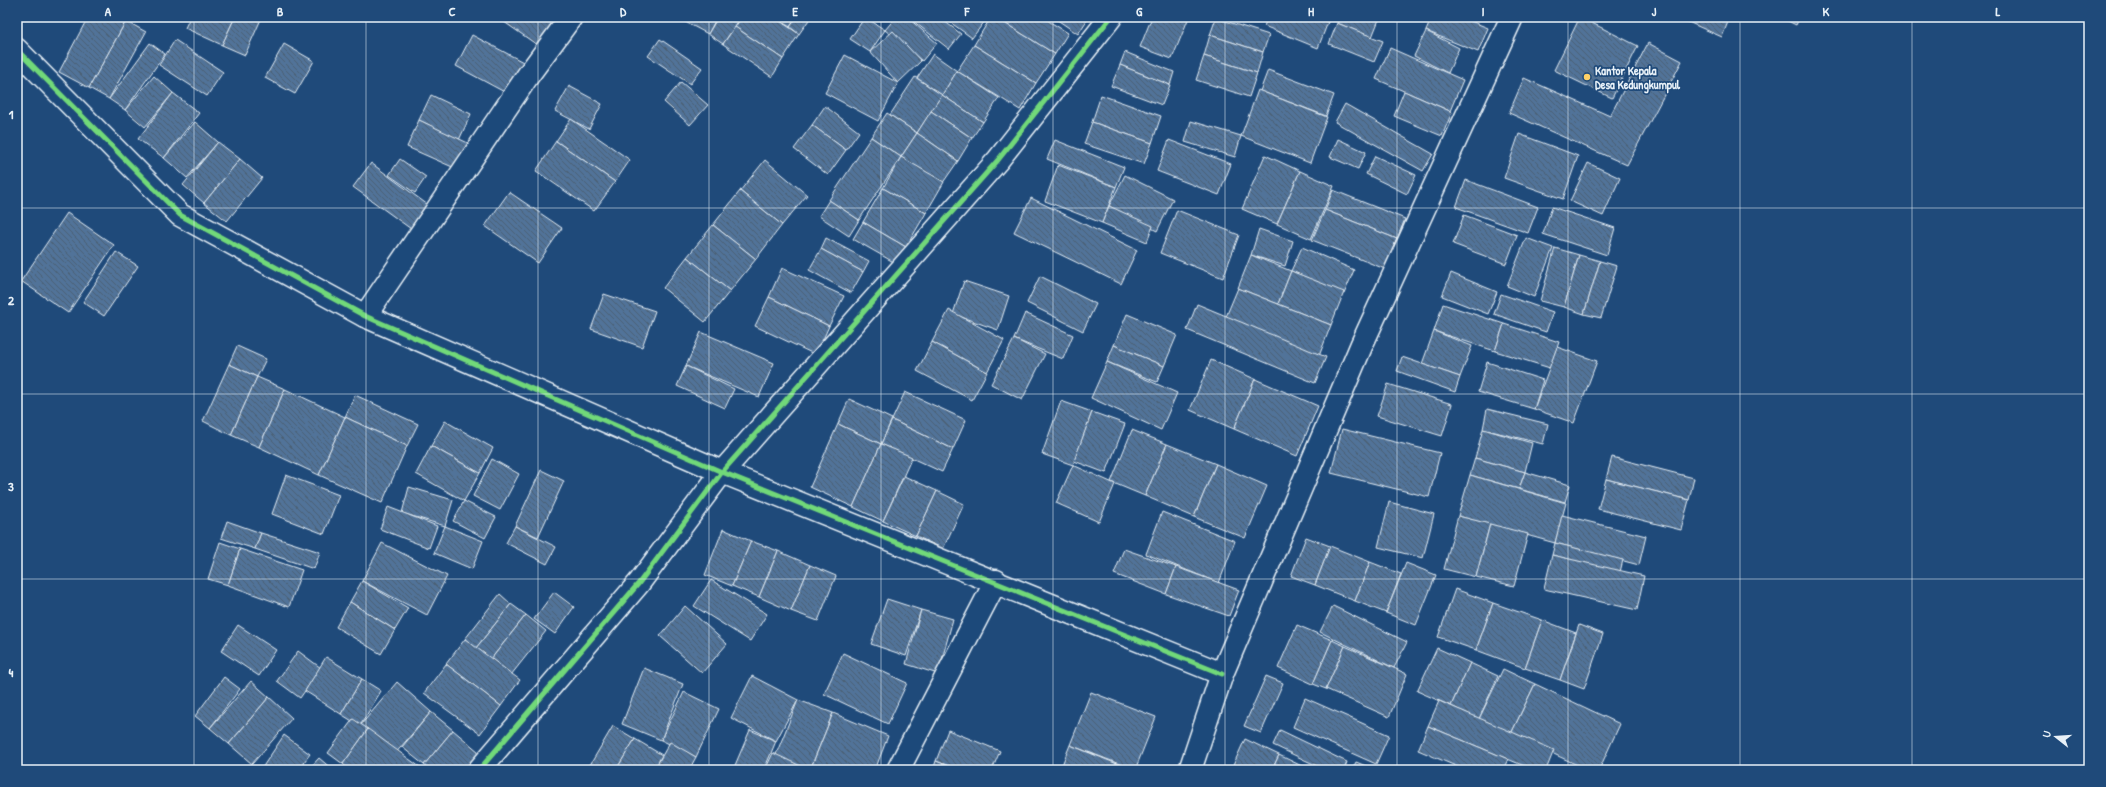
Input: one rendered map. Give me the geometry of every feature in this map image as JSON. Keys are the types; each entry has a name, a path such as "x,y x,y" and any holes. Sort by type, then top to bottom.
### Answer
{"street":[{"path":"364,316 528,74 571,17"},
{"path":"479,770 639,583 722,472 998,160 1111,17"},
{"path":"1190,770 1222,674 1362,344 1512,17"},
{"path":"17,50 180,214 364,316 722,472 996,581 1222,674"},
{"path":"898,770 996,581"}],"building":[{"path":"88,17 117,17 126,21 89,88 59,72"},
{"path":"190,17 235,17 222,45 185,28"},
{"path":"235,17 262,17 245,55 222,45"},
{"path":"497,17 563,17 543,49"},
{"path":"676,17 717,17 708,34"},
{"path":"718,17 741,17 723,44 708,34"},
{"path":"742,17 774,17 799,34 783,59 735,27"},
{"path":"774,17 796,17 790,27"},
{"path":"797,17 811,17 799,34 790,27"},
{"path":"865,17 885,30 870,52 850,39"},
{"path":"896,17 907,17 937,43 922,61 885,30"},
{"path":"908,17 939,17 961,34 949,49"},
{"path":"943,17 988,17 972,38"},
{"path":"991,17 995,17 1055,54 1036,83 974,45"},
{"path":"995,17 1042,17 1068,33 1055,54"},
{"path":"1053,17 1089,17 1078,34"},
{"path":"1152,17 1189,17 1172,59 1140,47"},
{"path":"1268,17 1316,17 1328,22 1318,48 1264,26"},
{"path":"1316,17 1330,17 1328,22"},
{"path":"1340,17 1380,17 1372,37 1337,23"},
{"path":"1432,17 1461,17 1488,28 1478,52 1426,31"},
{"path":"1580,17 1638,46 1612,98 1554,70"},
{"path":"1677,17 1730,17 1722,37"},
{"path":"1780,17 1800,17 1796,25"},
{"path":"1216,18 1269,35 1263,52 1210,35"},
{"path":"126,21 146,32 109,99 89,88"},
{"path":"1337,23 1383,41 1374,62 1329,44"},
{"path":"735,27 783,59 772,77 723,44"},
{"path":"893,31 921,61 898,83 870,52"},
{"path":"1426,31 1459,48 1448,73 1414,56"},
{"path":"472,35 527,64 510,95 456,66"},
{"path":"1210,35 1263,52 1257,73 1204,56"},
{"path":"660,39 702,68 690,84 648,56"},
{"path":"175,40 223,72 207,96 159,65"},
{"path":"150,43 165,54 125,110 109,99"},
{"path":"1648,43 1682,61 1627,165 1509,113 1524,78 1610,116"},
{"path":"284,44 314,61 295,94 265,78"},
{"path":"974,45 1036,83 1020,110 957,71"},
{"path":"1390,48 1463,80 1450,111 1376,79"},
{"path":"1125,52 1174,72 1170,85 1120,65"},
{"path":"933,54 957,71 942,95 917,78"},
{"path":"845,55 898,83 878,121 825,93"},
{"path":"1204,56 1257,73 1249,97 1196,80"},
{"path":"1120,65 1170,85 1162,105 1111,86"},
{"path":"1268,70 1334,95 1326,116 1260,91"},
{"path":"957,71 999,98 983,122 942,95"},
{"path":"154,76 173,93 145,127 125,110"},
{"path":"915,77 942,95 917,133 890,115"},
{"path":"681,82 708,105 690,125 664,102"},
{"path":"569,86 602,104 589,129 555,111"},
{"path":"1258,90 1327,117 1310,163 1241,136"},
{"path":"1404,91 1452,112 1442,136 1394,116"},
{"path":"173,93 199,113 164,158 138,139"},
{"path":"431,95 471,114 459,140 419,120"},
{"path":"942,95 983,122 972,138 931,111"},
{"path":"1101,95 1161,116 1152,143 1092,122"},
{"path":"1345,104 1433,154 1423,171 1335,122"},
{"path":"825,106 859,132 846,150 812,125"},
{"path":"931,111 972,138 958,161 917,133"},
{"path":"887,113 917,133 901,157 871,137"},
{"path":"571,119 630,160 615,182 556,141"},
{"path":"419,120 468,143 457,169 407,147"},
{"path":"1191,121 1241,136 1235,157 1185,142"},
{"path":"195,122 218,142 187,178 164,158"},
{"path":"1092,122 1152,143 1144,164 1084,144"},
{"path":"812,125 846,150 828,175 794,149"},
{"path":"917,133 958,161 942,184 901,157"},
{"path":"1519,134 1578,156 1563,199 1504,178"},
{"path":"871,137 901,157 859,220 829,200"},
{"path":"1338,139 1366,152 1358,169 1330,157"},
{"path":"1055,140 1124,167 1116,187 1047,159"},
{"path":"1169,140 1231,164 1219,195 1157,171"},
{"path":"556,141 615,182 594,211 536,171"},
{"path":"218,142 240,159 204,203 183,185"},
{"path":"1265,155 1300,171 1277,224 1242,209"},
{"path":"1375,156 1416,175 1407,194 1366,174"},
{"path":"901,157 944,182 926,213 883,188"},
{"path":"240,159 262,178 227,221 204,203"},
{"path":"400,159 426,177 415,193 389,175"},
{"path":"765,160 807,195 782,225 740,191"},
{"path":"371,163 428,205 411,229 353,187"},
{"path":"1588,163 1620,178 1603,216 1570,201"},
{"path":"1058,165 1116,187 1102,223 1045,201"},
{"path":"1300,171 1334,186 1311,239 1277,224"},
{"path":"1125,175 1173,199 1157,231 1109,206"},
{"path":"1466,180 1538,207 1528,233 1456,207"},
{"path":"883,188 926,213 906,247 863,222"},
{"path":"1333,190 1405,219 1397,239 1325,210"},
{"path":"740,191 782,225 756,259 713,225"},
{"path":"509,192 562,228 538,263 485,226"},
{"path":"1031,198 1137,250 1121,284 1014,232"},
{"path":"829,200 859,220 849,236 819,216"},
{"path":"1109,206 1153,226 1147,242 1102,223"},
{"path":"1552,207 1615,228 1607,255 1543,234"},
{"path":"1177,210 1239,235 1223,278 1160,253"},
{"path":"1325,210 1397,239 1385,269 1312,240"},
{"path":"67,213 114,245 68,313 21,281"},
{"path":"1464,215 1517,235 1506,264 1453,244"},
{"path":"863,222 906,247 897,264 853,239"},
{"path":"713,225 756,259 730,291 687,257"},
{"path":"1259,229 1293,241 1285,266 1251,255"},
{"path":"826,238 869,261 863,272 821,249"},
{"path":"1526,238 1553,248 1534,297 1507,286"},
{"path":"1302,247 1354,270 1344,294 1291,271"},
{"path":"1555,248 1579,255 1564,307 1540,301"},
{"path":"821,249 863,272 851,293 809,270"},
{"path":"116,252 138,266 104,316 83,302"},
{"path":"1251,255 1291,271 1278,304 1238,288"},
{"path":"1579,255 1600,261 1584,314 1564,307"},
{"path":"687,257 730,291 705,322 663,288"},
{"path":"1600,261 1617,266 1601,318 1584,314"},
{"path":"782,268 844,296 829,326 769,297"},
{"path":"1291,271 1344,292 1331,325 1278,304"},
{"path":"1451,273 1497,292 1488,314 1442,296"},
{"path":"1040,276 1096,304 1083,331 1027,303"},
{"path":"964,281 1009,296 998,330 953,314"},
{"path":"1238,288 1331,325 1319,356 1225,319"},
{"path":"604,294 655,311 642,347 591,329"},
{"path":"1501,294 1553,312 1546,332 1494,314"},
{"path":"769,297 829,326 816,355 755,326"},
{"path":"1197,304 1326,357 1315,383 1187,330"},
{"path":"1443,304 1504,324 1495,351 1434,331"},
{"path":"949,310 1004,340 987,372 932,342"},
{"path":"1025,313 1073,335 1063,359 1014,339"},
{"path":"1127,314 1177,335 1164,366 1114,345"},
{"path":"1504,324 1559,342 1550,368 1495,351"},
{"path":"1434,331 1472,346 1460,377 1422,364"},
{"path":"701,332 774,363 759,397 686,366"},
{"path":"1014,339 1045,354 1022,400 991,384"},
{"path":"932,342 987,372 972,400 917,371"},
{"path":"1114,345 1164,366 1157,382 1107,362"},
{"path":"237,346 266,359 257,377 229,364"},
{"path":"1557,347 1597,361 1574,423 1534,409"},
{"path":"1402,357 1460,377 1455,392 1397,371"},
{"path":"1211,360 1255,379 1234,429 1190,410"},
{"path":"1107,362 1177,393 1161,430 1091,398"},
{"path":"1487,362 1543,380 1534,409 1478,392"},
{"path":"229,364 257,377 231,435 203,421"},
{"path":"686,366 734,389 725,408 677,386"},
{"path":"257,377 285,389 259,447 231,435"},
{"path":"1255,379 1318,406 1297,456 1234,429"},
{"path":"1388,384 1452,404 1442,436 1377,416"},
{"path":"285,389 345,417 319,475 259,447"},
{"path":"905,392 966,420 953,449 892,420"},
{"path":"355,395 418,424 407,446 345,417"},
{"path":"849,399 892,419 881,444 838,424"},
{"path":"1061,401 1092,412 1073,465 1042,454"},
{"path":"1487,409 1548,424 1543,444 1483,429"},
{"path":"1092,412 1125,424 1106,473 1074,461"},
{"path":"345,417 407,446 382,503 319,475"},
{"path":"892,420 953,449 942,472 881,444"},
{"path":"445,421 493,448 480,473 431,446"},
{"path":"838,424 881,444 853,507 810,487"},
{"path":"1342,429 1440,453 1429,497 1331,473"},
{"path":"1483,429 1532,443 1525,472 1475,458"},
{"path":"1132,430 1167,444 1145,496 1111,482"},
{"path":"881,444 912,457 883,521 853,507"},
{"path":"1167,444 1216,464 1194,517 1145,496"},
{"path":"431,446 480,473 464,501 416,474"},
{"path":"1612,457 1694,478 1689,500 1606,479"},
{"path":"1475,458 1525,472 1519,489 1470,475"},
{"path":"492,459 519,474 500,510 473,496"},
{"path":"1216,464 1267,486 1245,538 1194,517"},
{"path":"1073,465 1115,484 1099,522 1056,503"},
{"path":"541,470 564,481 538,537 515,526"},
{"path":"1525,472 1570,485 1565,502 1519,489"},
{"path":"286,475 339,495 324,534 272,514"},
{"path":"1470,475 1566,503 1555,543 1458,516"},
{"path":"904,476 937,491 916,536 883,521"},
{"path":"1606,479 1689,500 1681,530 1598,509"},
{"path":"409,487 453,500 445,526 402,513"},
{"path":"937,491 964,504 943,549 916,536"},
{"path":"464,501 496,517 485,538 453,521"},
{"path":"1389,502 1434,514 1423,558 1378,547"},
{"path":"388,507 437,526 429,548 380,529"},
{"path":"1162,512 1235,541 1219,583 1146,554"},
{"path":"1562,515 1646,536 1639,565 1555,543"},
{"path":"1458,516 1490,524 1476,577 1444,569"},
{"path":"227,521 261,533 255,549 221,538"},
{"path":"1490,524 1528,534 1514,586 1476,577"},
{"path":"445,526 483,541 472,569 434,553"},
{"path":"515,526 556,547 547,564 506,543"},
{"path":"723,529 751,541 732,586 705,575"},
{"path":"261,533 320,552 314,569 255,549"},
{"path":"1306,537 1330,546 1315,585 1291,576"},
{"path":"751,541 778,551 759,597 732,586"},
{"path":"220,542 240,549 228,585 208,579"},
{"path":"382,543 447,576 427,615 362,581"},
{"path":"1555,543 1623,560 1620,572 1552,555"},
{"path":"1330,546 1370,562 1355,601 1315,585"},
{"path":"240,549 302,570 289,607 228,585"},
{"path":"1124,549 1176,567 1166,594 1114,574"},
{"path":"778,551 810,565 791,611 759,597"},
{"path":"1552,555 1644,576 1637,610 1544,589"},
{"path":"1370,562 1401,574 1386,613 1355,601"},
{"path":"1406,563 1436,575 1416,625 1386,613"},
{"path":"810,565 836,576 818,621 791,611"},
{"path":"1176,567 1239,590 1229,616 1166,594"},
{"path":"711,580 767,614 750,641 694,606"},
{"path":"362,581 408,608 395,630 350,602"},
{"path":"1455,589 1493,603 1476,650 1438,637"},
{"path":"554,592 574,607 555,634 534,619"},
{"path":"500,594 511,604 476,648 465,639"},
{"path":"887,599 921,610 906,656 871,644"},
{"path":"350,602 395,630 381,654 336,627"},
{"path":"1493,603 1542,620 1525,668 1476,650"},
{"path":"511,604 526,615 491,659 476,648"},
{"path":"685,606 727,644 702,673 660,636"},
{"path":"1333,606 1407,642 1394,668 1320,632"},
{"path":"921,610 953,619 938,674 906,664"},
{"path":"526,615 546,631 511,675 491,659"},
{"path":"1542,620 1576,633 1560,680 1525,668"},
{"path":"238,625 276,650 259,676 221,651"},
{"path":"1297,625 1332,640 1313,684 1278,668"},
{"path":"1579,625 1603,634 1584,689 1560,680"},
{"path":"465,639 520,680 501,706 446,664"},
{"path":"1332,640 1345,646 1326,689 1313,684"},
{"path":"1345,646 1407,674 1389,717 1326,689"},
{"path":"1437,648 1470,663 1451,706 1417,691"},
{"path":"298,651 321,668 300,698 277,681"},
{"path":"843,653 907,683 888,724 824,694"},
{"path":"326,657 362,679 341,714 305,691"},
{"path":"1470,663 1498,676 1479,719 1451,706"},
{"path":"446,664 501,706 480,734 424,693"},
{"path":"644,668 683,684 661,740 622,724"},
{"path":"1503,669 1535,684 1511,734 1479,719"},
{"path":"752,676 798,700 776,741 731,718"},
{"path":"1266,676 1283,683 1261,733 1244,726"},
{"path":"224,677 240,689 210,728 195,716"},
{"path":"362,679 381,691 360,726 341,714"},
{"path":"251,681 269,697 229,744 210,728"},
{"path":"397,682 431,712 394,755 360,726"},
{"path":"1535,684 1620,724 1599,770 1588,770 1511,734"},
{"path":"684,692 719,709 696,757 661,740"},
{"path":"1091,692 1156,717 1135,770 1070,745"},
{"path":"269,697 292,718 252,764 229,744"},
{"path":"1305,698 1389,735 1376,764 1293,727"},
{"path":"798,700 833,713 810,770 775,757"},
{"path":"1439,701 1554,750 1546,770 1534,770 1428,726"},
{"path":"431,712 453,730 424,765 402,747"},
{"path":"833,713 888,736 875,770 810,770"},
{"path":"353,719 368,729 343,764 328,753"},
{"path":"613,726 635,739 616,770 587,770"},
{"path":"1428,726 1508,759 1503,770 1465,770 1418,750"},
{"path":"368,729 424,770 350,770 343,764"},
{"path":"453,730 479,752 465,770 430,770 424,765"},
{"path":"750,730 776,741 764,770 733,770"},
{"path":"948,730 1000,751 992,770 959,770 936,761"},
{"path":"1280,730 1347,762 1344,770 1326,770 1273,745"},
{"path":"284,735 310,754 298,770 264,770 262,768"},
{"path":"635,739 662,755 654,770 616,770"},
{"path":"1245,739 1279,755 1272,770 1231,770"},
{"path":"670,742 696,757 689,770 654,770"},
{"path":"1070,745 1132,770 1060,770"},
{"path":"773,753 809,770 765,770"},
{"path":"1279,755 1310,770 1272,770"},
{"path":"319,758 333,770 308,770"},
{"path":"936,761 959,770 933,770"},
{"path":"1356,762 1376,770 1352,770"}],"cycle path":[{"path":"479,770 639,583 722,472 998,160 1111,17"},
{"path":"17,50 180,215 365,316 722,472 1222,674"}],"place":[{"name":"Kantor Kepala Desa Kedungkumpul","path":"1587,77"}]}
